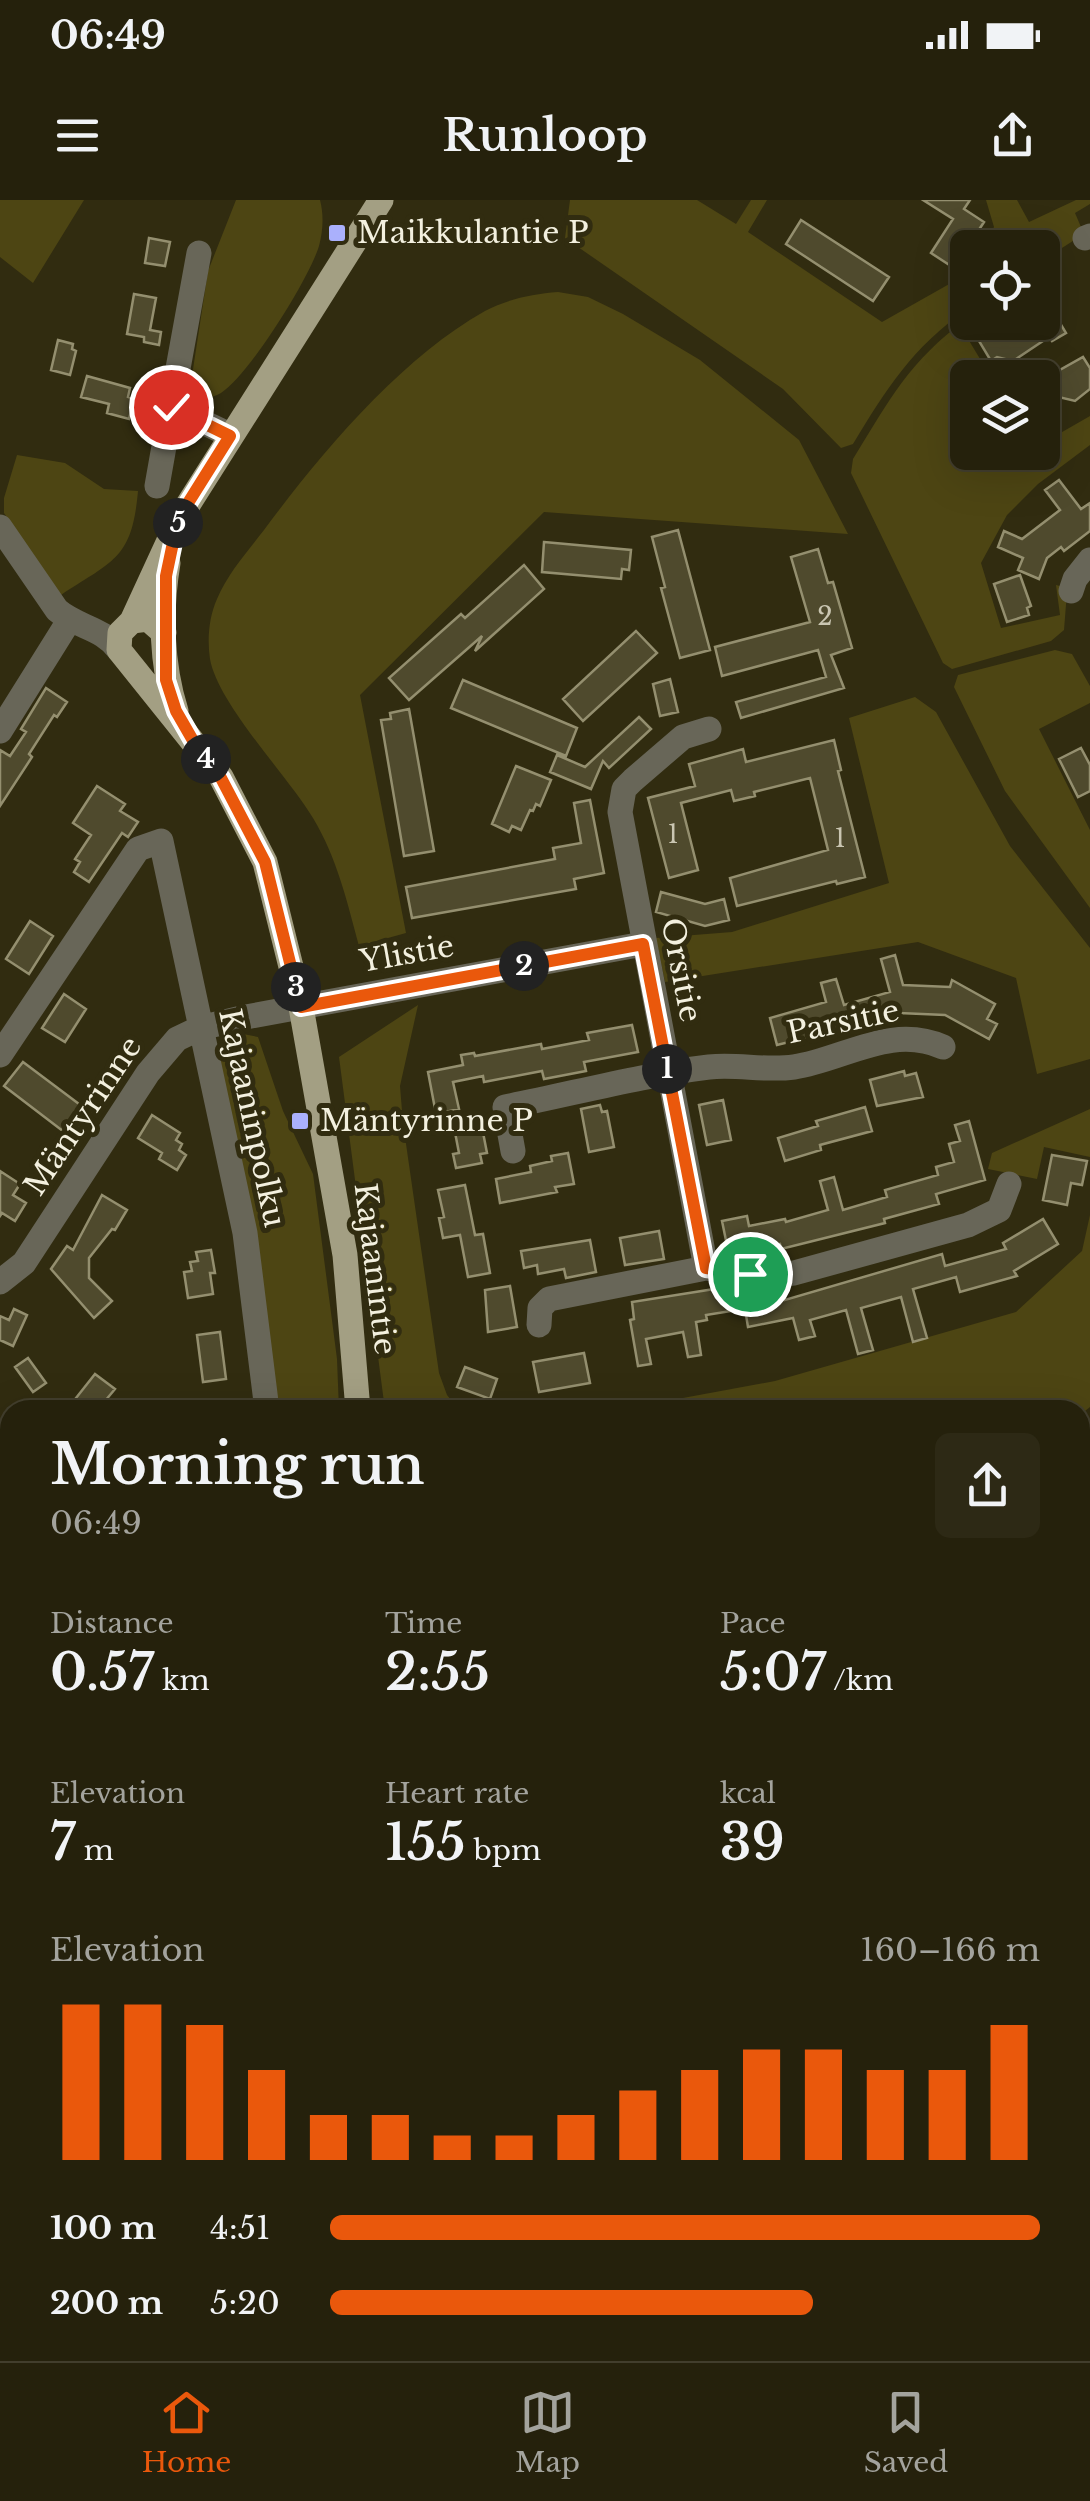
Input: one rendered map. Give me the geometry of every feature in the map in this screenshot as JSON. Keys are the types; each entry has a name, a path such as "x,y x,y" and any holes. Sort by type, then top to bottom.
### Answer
{"main road":[{"path":"126,640 178,519 381,200"},
{"name":"Kajaanintie","path":"178,519 166,576 166,680 176,711 195,744"},
{"path":"148,620 165,641 156,663 148,666 126,640 148,620"},
{"name":"Kajaanintie","path":"126,640 221,778 265,862 301,1007 346,1255 357,1400"}],"street":[{"path":"156,486 200,253"},
{"path":"171,407 230,436"},
{"path":"0,528 57,610 76,622 102,627 126,640"},
{"path":"1070,591 1090,560"},
{"path":"0,732 76,622"},
{"name":"Orsitie","path":"706,1268 620,821 624,789 683,737 709,729"},
{"name":"Kajaaninpolku","path":"0,1056 138,849 160,841 244,1232 266,1400"},
{"name":"Ylistie","path":"301,1007 643,944"},
{"name":"Mäntyrinne","path":"0,1282 24,1264 148,1073 176,1039 200,1028 301,1007"},
{"name":"Parsitie","path":"514,1151 504,1108 710,1067 770,1070 800,1066 898,1038 928,1041 942,1047"},
{"path":"539,1325 540,1308 549,1299 706,1268 766,1276 794,1274 989,1217 999,1210 1009,1184"}],"shaded area":[{"path":"0,200 84,200 33,283 0,257"},
{"path":"236,200 320,200 320,240 291,302 247,367 221,393 198,397 191,395 190,389 208,271"},
{"path":"570,200 697,200 736,224 751,200 767,200 748,232 882,322 950,284 950,322 916,354 853,444 841,448 783,389 565,238"},
{"path":"986,200 1017,200 1029,222 1076,200 1090,200 1090,204 1075,213 1084,234 1060,249 1060,230 992,230"},
{"path":"558,292 588,297 700,360 799,440 848,534 544,512 360,695 406,933 359,946 341,880 321,833 239,718 216,677 209,644 214,606 232,572 286,500 393,381 423,354 485,311 520,298"},
{"path":"950,333 950,340 969,340 981,360 950,360 950,470 1057,470 1007,515 981,563 1001,628 1060,615 1056,585 1067,592 1064,630 1051,641 952,669 943,663 851,473 853,459 902,382"},
{"path":"1090,416 1090,445 1060,468 1060,433"},
{"path":"17,455 65,463 104,489 138,491 125,545 107,565 61,595 4,513 4,498"},
{"path":"1055,650 1072,654 1090,686 1090,703 1039,729 1090,830 1090,908 1005,791 954,687 958,675"},
{"path":"915,697 936,712 1010,846 1090,948 1090,1059 1037,1074 1016,978 918,942 665,982 656,938 732,932 889,883 849,718"},
{"path":"418,1005 400,1086 403,1123 439,1373 451,1400 384,1400 339,1057"},
{"path":"243,1034 258,1037 283,1111 313,1174 337,1359 339,1400 275,1400 217,1052 224,1040"},
{"path":"1090,1109 1090,1157 1044,1147 1037,1179 988,1169 992,1153"},
{"path":"1090,1215 1090,1400 672,1400 775,1381 1016,1312 1082,1251"}],"building":[{"path":"923,200 970,200 964,209 984,222 979,230 950,230 950,265 931,253 953,219"},
{"path":"801,220 889,277 873,301 786,244"},
{"path":"149,238 170,242 165,266 145,263"},
{"path":"134,294 156,298 150,330 161,332 159,345 127,334"},
{"path":"58,340 73,344 76,351 70,375 51,370"},
{"path":"1044,340 1014,360 990,360 979,341"},
{"path":"1083,357 1090,368 1090,389 1075,401 1060,397 1060,370"},
{"path":"87,376 130,388 128,397 134,399 129,419 107,413 109,404 81,397"},
{"path":"1059,480 1081,509 1090,503 1090,531 1064,551 1061,547 1047,558 1039,579 1018,570 1023,558 998,547 1004,531 1022,539 1060,510 1045,490"},
{"path":"678,530 710,650 680,658 652,537"},
{"path":"544,542 631,550 629,570 622,569 621,579 542,572"},
{"path":"818,549 828,583 833,582 852,648 831,655 844,688 741,718 736,702 826,677 818,650 722,676 715,647 810,622 791,557"},
{"path":"524,565 544,589 475,651 482,636 409,700 389,678"},
{"path":"1020,575 1031,606 1027,608 1029,615 1007,622 994,584"},
{"path":"636,631 657,653 583,721 563,699"},
{"path":"670,679 678,712 660,716 653,684"},
{"path":"463,680 577,728 566,756 451,708"},
{"path":"46,688 67,702 57,717 54,715 0,806 0,750 10,756"},
{"path":"409,709 434,851 404,856 381,720 391,719 390,713"},
{"path":"639,717 651,729 609,768 603,761 591,789 550,772 557,755 585,767"},
{"path":"834,740 865,877 737,906 730,878 828,850 810,778 734,801 731,790 681,803 698,870 669,878 648,798 695,786 689,764 743,749 746,762"},
{"path":"1081,748 1090,765 1090,791 1078,797 1059,759"},
{"path":"516,766 551,780 540,806 536,804 530,810 521,830 512,826 509,832 492,824"},
{"path":"97,786 125,804 120,811 138,822 128,837 122,833 89,882 74,872 80,862 75,859 91,835 73,823"},
{"path":"590,800 604,873 574,879 576,889 412,918 406,887 555,859 553,848 581,843 574,803"},
{"path":"661,892 705,904 724,899 729,920 705,926 656,912"},
{"path":"30,921 53,936 29,974 6,959"},
{"path":"895,955 903,985 950,987 952,980 995,1004 987,1019 997,1024 989,1039 945,1015 899,1013 872,1027 870,1022 777,1045 770,1018 826,1002 821,983 836,979 844,1005 890,992 881,959"},
{"path":"64,994 86,1009 65,1042 42,1028"},
{"path":"632,1025 638,1052 584,1062 586,1071 544,1079 542,1071 484,1082 483,1076 453,1082 459,1109 436,1114 428,1072 463,1065 461,1055 541,1044 542,1049 589,1040 587,1033"},
{"path":"23,1062 91,1113 72,1138 4,1086"},
{"path":"904,1071 905,1076 916,1073 923,1097 877,1106 870,1080"},
{"path":"723,1100 731,1140 707,1145 699,1105"},
{"path":"600,1105 602,1112 607,1111 614,1147 589,1152 581,1109"},
{"path":"865,1107 872,1131 820,1145 821,1150 785,1161 778,1138 818,1126 816,1121"},
{"path":"152,1115 180,1133 176,1140 182,1144 179,1150 186,1155 177,1170 159,1159 162,1153 138,1138"},
{"path":"480,1117 487,1153 480,1154 482,1163 456,1168 453,1154 459,1153 453,1122"},
{"path":"969,1121 985,1180 936,1194 939,1204 884,1219 885,1223 781,1249 780,1244 729,1255 722,1221 747,1216 749,1226 785,1219 786,1222 828,1210 820,1181 834,1177 843,1210 887,1197 885,1190 938,1175 936,1167 954,1162 949,1144 960,1141 955,1125"},
{"path":"568,1153 574,1184 555,1187 557,1192 500,1203 496,1179 531,1172 530,1166"},
{"path":"1052,1155 1087,1161 1082,1185 1071,1183 1067,1205 1043,1200"},
{"path":"0,1171 20,1184 13,1195 26,1203 15,1221 2,1213 0,1216"},
{"path":"465,1185 475,1235 483,1234 490,1273 468,1277 460,1235 443,1238 439,1218 444,1217 438,1190"},
{"path":"102,1195 127,1210 115,1230 89,1258 89,1278 112,1301 94,1318 51,1269 67,1246 73,1250"},
{"path":"1043,1219 1058,1244 1014,1271 1017,1276 960,1292 956,1277 913,1289 927,1338 913,1342 901,1297 861,1308 873,1350 858,1354 846,1310 810,1320 815,1336 799,1340 793,1318 748,1327 744,1303 784,1295 785,1300 942,1254 945,1266 1006,1249 1003,1243"},
{"path":"659,1231 664,1259 625,1265 620,1238"},
{"path":"590,1240 596,1272 566,1278 564,1269 538,1274 537,1265 524,1268 521,1251"},
{"path":"211,1250 213,1294 188,1298 184,1272 192,1271 190,1262 198,1261 196,1252"},
{"path":"510,1286 517,1327 488,1332 485,1290"},
{"path":"727,1287 731,1311 706,1315 707,1320 696,1322 701,1355 688,1357 683,1332 646,1339 651,1364 638,1366 630,1320 634,1319 632,1302"},
{"path":"14,1309 27,1315 13,1346 0,1340 0,1316 9,1320"},
{"path":"220,1332 226,1379 203,1382 197,1335"},
{"path":"584,1353 590,1383 539,1392 533,1362"},
{"path":"28,1358 46,1383 33,1392 15,1367"},
{"path":"465,1367 497,1379 490,1399 457,1387"},
{"path":"95,1374 115,1389 106,1400 76,1398"}],"place":[{"name":"Maikkulantie P","path":"337,233"},
{"name":"Mäntyrinne P","path":"300,1121"}],"route":[{"path":"171,407 230,436 178,519 166,576 166,680 176,711 221,778 265,862 301,1007 643,944 706,1268 750,1274"}]}
